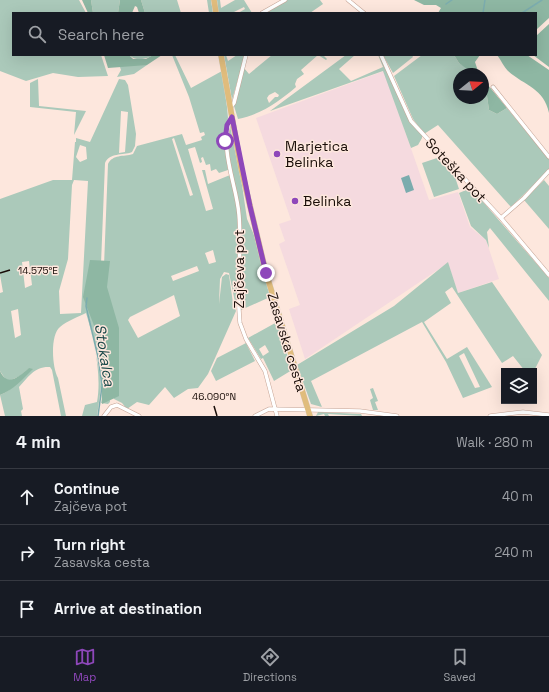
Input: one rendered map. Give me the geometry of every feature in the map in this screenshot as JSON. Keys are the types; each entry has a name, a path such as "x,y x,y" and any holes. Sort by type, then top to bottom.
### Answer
{"main road":[{"path":"214,0 216,12"},
{"name":"Zasavska cesta","path":"221,56 250,206 266,273 309,413"}],"street":[{"path":"264,12 285,0"},
{"path":"348,0 363,12"},
{"path":"230,108 234,103 246,56"},
{"name":"Soteška pot","path":"381,56 411,121 501,218 549,275"},
{"path":"492,87 549,157"},
{"name":"Zajčeva pot","path":"232,117 227,125 225,141 239,215 240,323 246,339 265,370 274,410 277,416"},
{"path":"501,218 524,198 549,172"},
{"path":"104,416 111,407 116,405 139,416"},
{"path":"254,416 268,409 309,413 360,411 397,416"},
{"path":"490,416 523,412 549,415"}],"shaded area":[{"name":"Belinka","path":"384,71 429,200 458,192 470,227 486,240 499,279 458,293 448,263 305,359 289,309 300,305 279,244 285,241 279,224 291,220 256,118"}],"green space":[{"path":"0,0 79,0 85,12 12,12 12,56 101,56 108,76 78,77 53,73 26,81 0,71"},
{"path":"82,0 91,0 93,12 88,12"},
{"path":"91,0 120,0 118,12 93,12"},
{"path":"120,0 141,0 145,12 139,12 135,6 132,12 118,12"},
{"path":"141,0 177,0 181,12 145,12"},
{"path":"207,0 211,0 213,12 209,12"},
{"path":"217,0 220,0 221,8 235,0 244,0 251,12 240,12 245,9 244,7 234,12 218,12"},
{"path":"287,0 320,0 323,4 311,12 267,12"},
{"path":"414,0 549,0 549,18 537,29 537,12 439,12 441,8 436,5 424,5"},
{"path":"549,24 549,67 534,56 537,56 537,35"},
{"path":"104,56 130,56 133,59 146,59 151,56 160,56 147,65 108,68"},
{"path":"130,56 151,56 141,59"},
{"path":"172,56 175,56 191,88 222,71 228,118 224,136 228,170 219,173 216,169 211,171 210,164 206,165 203,157 201,158 202,162 200,163 195,147 188,149 206,211 213,209 202,170 205,170 208,184 230,175 237,204 239,228 238,309 235,302 229,273 224,272 220,279 219,304 222,277 226,274 229,275 233,303 236,311 208,374 198,388 188,389 174,398 165,387 149,405 137,402 127,409 122,403 114,399 112,394 103,291 108,164 115,157 133,154 137,146 182,134 186,145 202,140 201,137 205,135 204,132 200,133 189,97","holes":["174,138 193,195 190,196 172,139","213,250 216,262 209,264 205,253","197,266 199,271 173,281 171,276","174,295 180,316 138,338 128,320 130,317"]},
{"path":"224,56 226,56 228,61 236,56 245,56 232,100"},
{"path":"271,56 317,56 301,70 304,74 297,79 295,84 296,87 290,92 262,111 238,119 234,106 244,68 249,74","holes":["275,92 279,95 278,97 275,97 269,103 267,98"]},
{"path":"320,56 324,56 327,59 326,60"},
{"path":"345,56 354,56 339,69 351,81 383,67 378,56 380,56 407,116 422,134 422,138 418,145 411,148 383,71 270,111"},
{"path":"384,56 412,56 413,57 393,73"},
{"path":"421,56 455,56 459,63 466,68 453,68 453,104 488,104 489,110 497,114 507,108 549,159 549,170 511,207 438,125 424,134 413,119 394,76"},
{"path":"455,56 479,56 475,62 477,68 466,68 459,63"},
{"path":"498,56 528,56 549,70 549,113 543,98 533,88 514,76 505,68"},
{"path":"124,65 147,65 134,74 117,77 121,70 120,67"},
{"path":"38,79 39,106 86,111 74,135 76,112 30,107 30,83"},
{"path":"119,79 125,80 128,85 136,134 135,146 132,152 110,157 105,163 101,264 110,402 108,404 101,403 103,395 103,381 85,299 93,339 86,313 60,327 57,331 53,344 54,367 58,378 66,416 61,416 52,370 50,367 45,367 36,370 19,387 23,409 21,411 22,416 5,416 0,395 12,387 29,368 20,376 11,380 6,380 0,371 0,293 3,292 0,275 0,199 53,180 72,180 76,138 90,142","holes":["121,111 128,112 125,152 119,153","80,145 86,147 87,159 80,162 76,157","74,180 88,181 81,313 60,314 59,291 68,259 72,185","29,261 32,285 25,288 22,262","18,309 21,335 15,338 11,311"]},
{"path":"489,86 507,108 497,114 489,110"},
{"path":"230,126 247,219 254,235 270,297 241,310 241,228 229,151"},
{"path":"437,158 455,177 459,189 434,197 422,163"},
{"path":"544,180 549,186 549,229 524,200"},
{"path":"471,188 549,278 549,301 490,228 487,232 489,248 486,240 471,226 459,193"},
{"path":"90,260 110,261 107,287 119,328 119,396 102,404 100,341 83,297"},
{"path":"448,262 458,293 492,282 542,355 536,368 523,368 513,356 502,363 452,287 445,292 451,303 424,322 447,359 467,347 492,387 463,398 446,362 422,322 311,381 322,407 311,404 297,365 394,306","holes":["464,353 480,387 475,388 459,356"]},
{"path":"277,322 292,370 274,381 263,358 261,359 248,338","holes":["265,345 269,352 263,356 259,349"]},
{"path":"246,343 255,361 216,381 211,371 217,358"},
{"path":"96,352 101,387 97,416 82,416 85,405 97,402 99,380"},
{"path":"29,368 33,369 22,380 0,395 0,371 6,379 10,380 18,377"},
{"path":"373,388 378,401 375,402 378,410 373,410 370,400 373,398 370,389"},
{"path":"318,412 361,414 362,416 328,414 329,416 325,416 324,414 316,416"}],"water":[{"path":"409,175 414,190 406,193 401,178"}],"waterway":[{"path":"446,4 452,0"},
{"path":"483,12 485,0"},
{"path":"524,12 542,0"},
{"name":"Stokalca","path":"87,298 86,306 98,357 102,386 98,416"}],"place":[{"name":"Marjetica Belinka","path":"277,154"},
{"name":"Belinka","path":"295,201"}],"route":[{"path":"225,141 227,125 232,117 241,168 266,273"}]}
